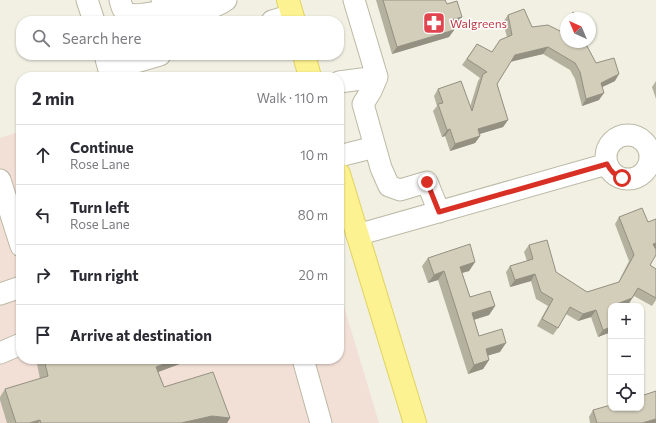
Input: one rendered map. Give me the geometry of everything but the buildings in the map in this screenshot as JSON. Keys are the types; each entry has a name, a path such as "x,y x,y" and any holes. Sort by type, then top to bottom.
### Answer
{"main road":[{"path":"305,60 309,72"},
{"path":"344,191 415,423"}],"street":[{"path":"87,0 92,16"},
{"path":"120,0 122,8 132,15 166,5 193,10 209,8 221,4 226,0"},
{"path":"354,0 377,77 363,104 381,168 389,186 400,190 427,182 439,212"},
{"path":"106,60 109,70 143,60"},
{"path":"344,81 377,77"},
{"path":"344,155 375,147"},
{"path":"357,235 607,164"},
{"path":"0,180 16,230"},
{"path":"0,294 16,289"},
{"path":"0,353 16,346"},
{"path":"304,364 321,423"}],"shaded area":[{"path":"16,133 16,364 344,364 344,307 379,423 0,423 0,138"}],"place":[{"name":"Walgreens","path":"434,23"}],"route":[{"path":"427,182 439,212 607,164 610,171 622,178"}]}
